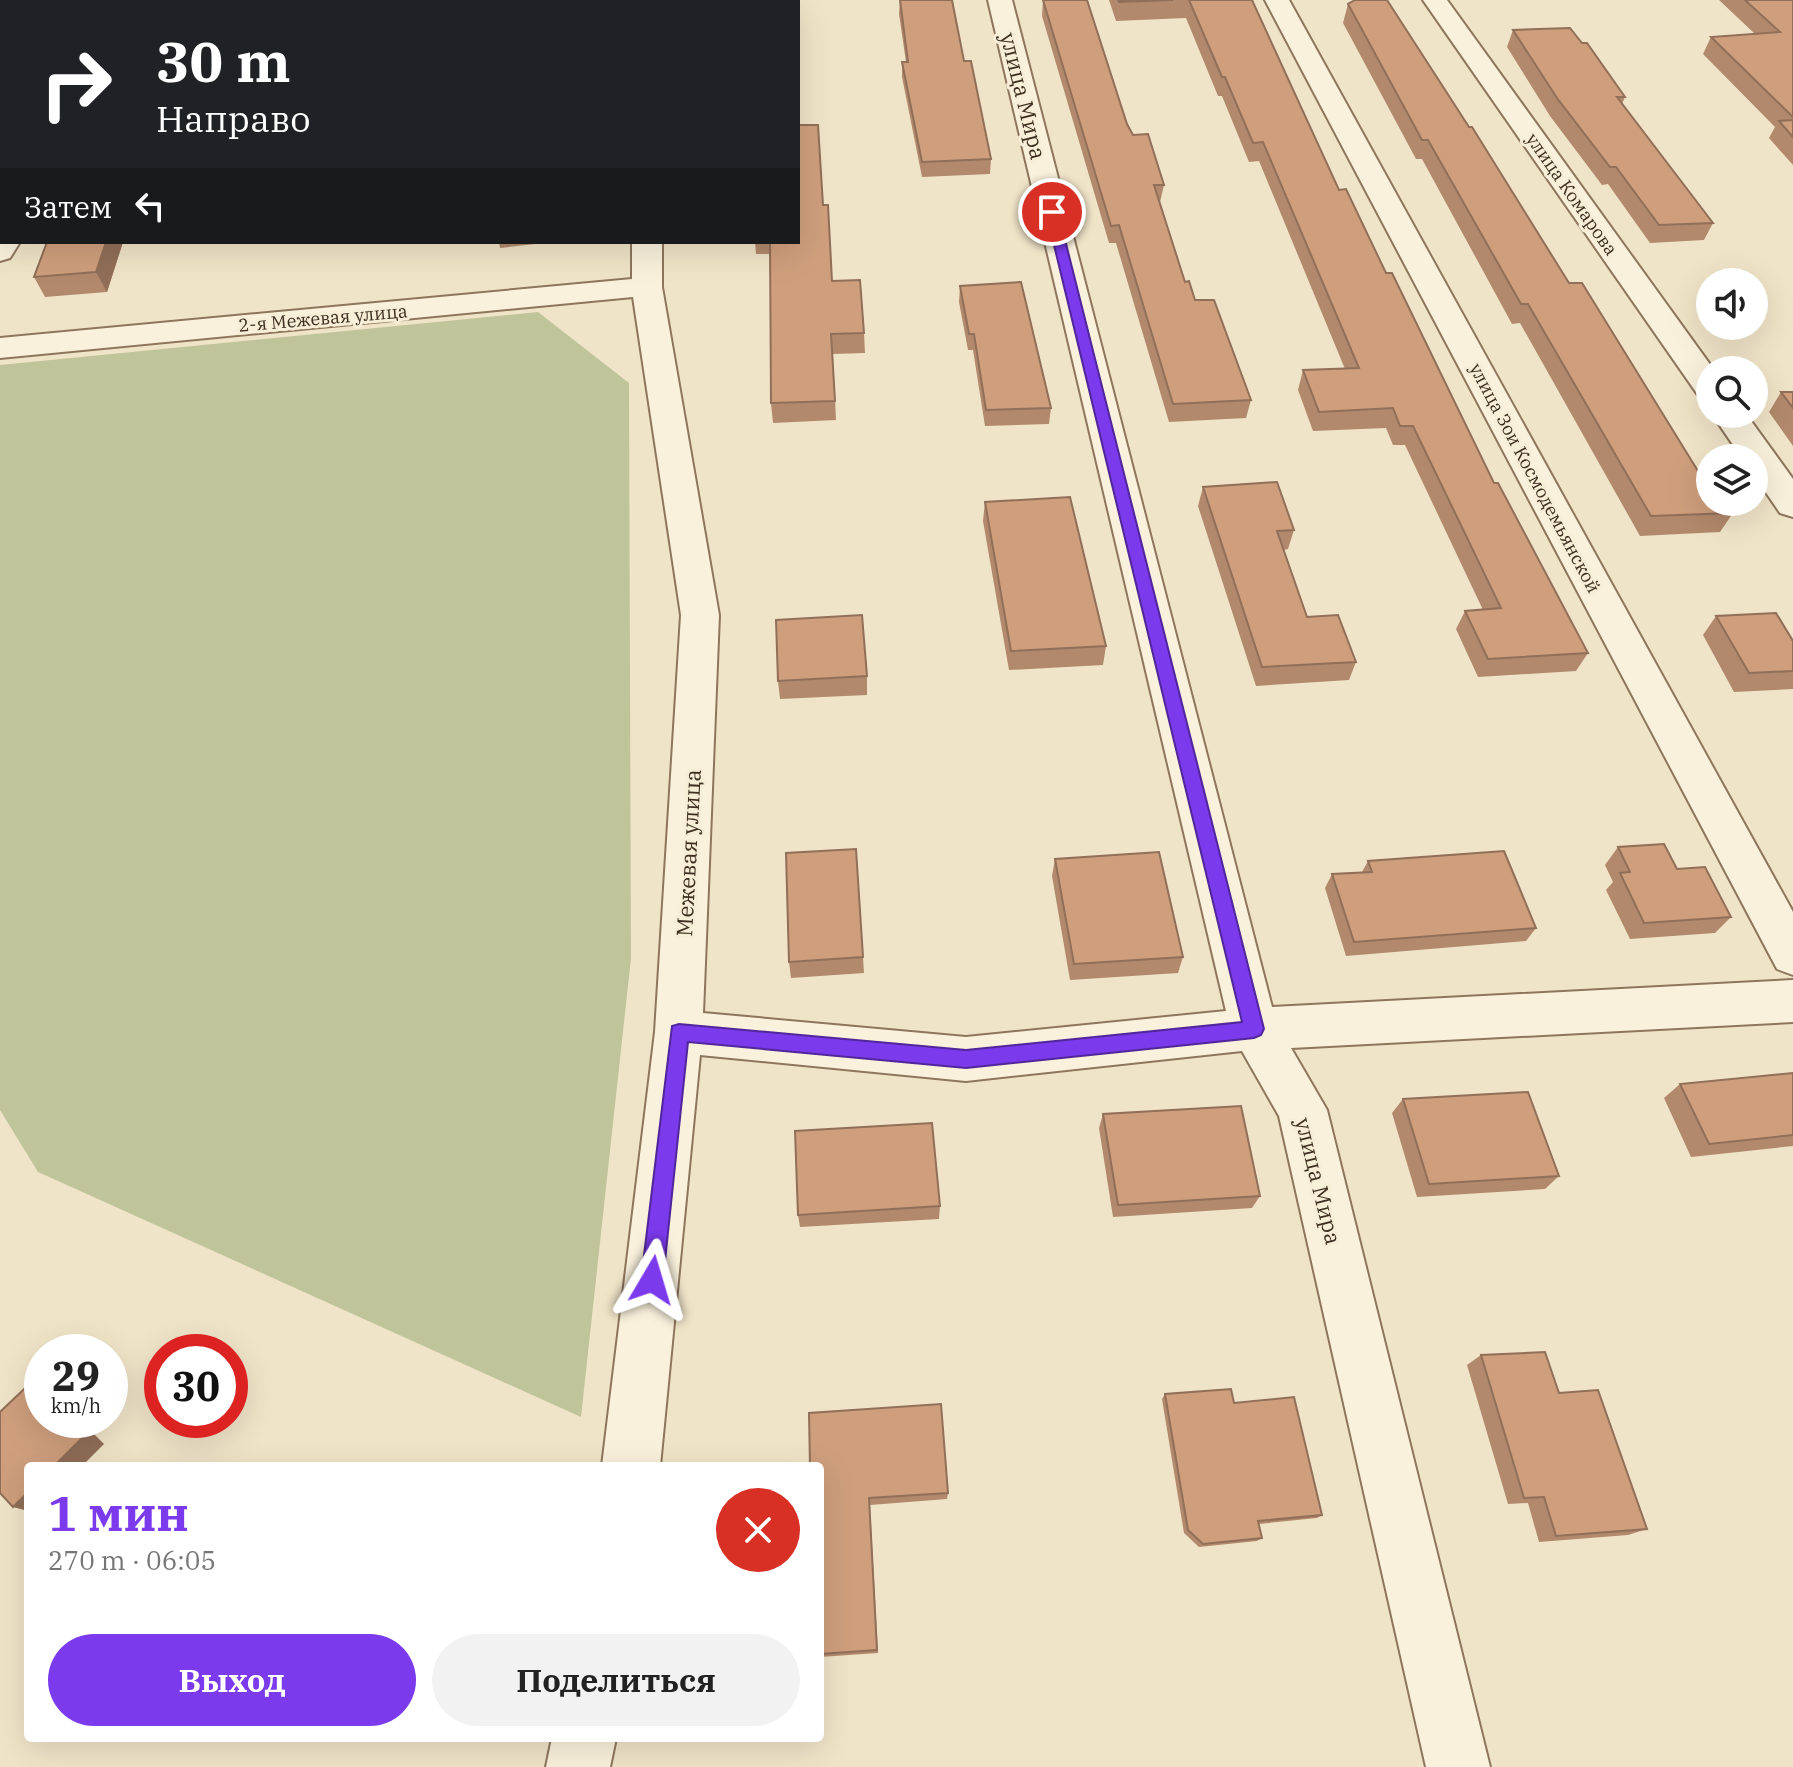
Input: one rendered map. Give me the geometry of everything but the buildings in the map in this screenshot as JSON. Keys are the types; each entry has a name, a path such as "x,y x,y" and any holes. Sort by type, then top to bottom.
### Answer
{"street":[{"name":"улица Мира","path":"1000,0 1254,1029 1302,1110 1458,1767"},
{"name":"улица Зои Космодемьянской","path":"1277,0 1793,955"},
{"name":"улица Комарова","path":"1435,0 1696,368"},
{"name":"Межевая улица","path":"631,1462 679,1032 700,615 647,287 647,244"},
{"name":"2-я Межевая улица","path":"0,348 647,287"},
{"path":"1739,428 1793,505"},
{"path":"679,1032 966,1059 1254,1029 1793,1001"},
{"path":"578,1767 583,1742"}],"green space":[{"path":"538,312 629,383 631,958 581,1417 38,1172 0,1110 0,365"}],"route":[{"path":"652,1280 679,1032 966,1059 1254,1029 1052,212"}]}
